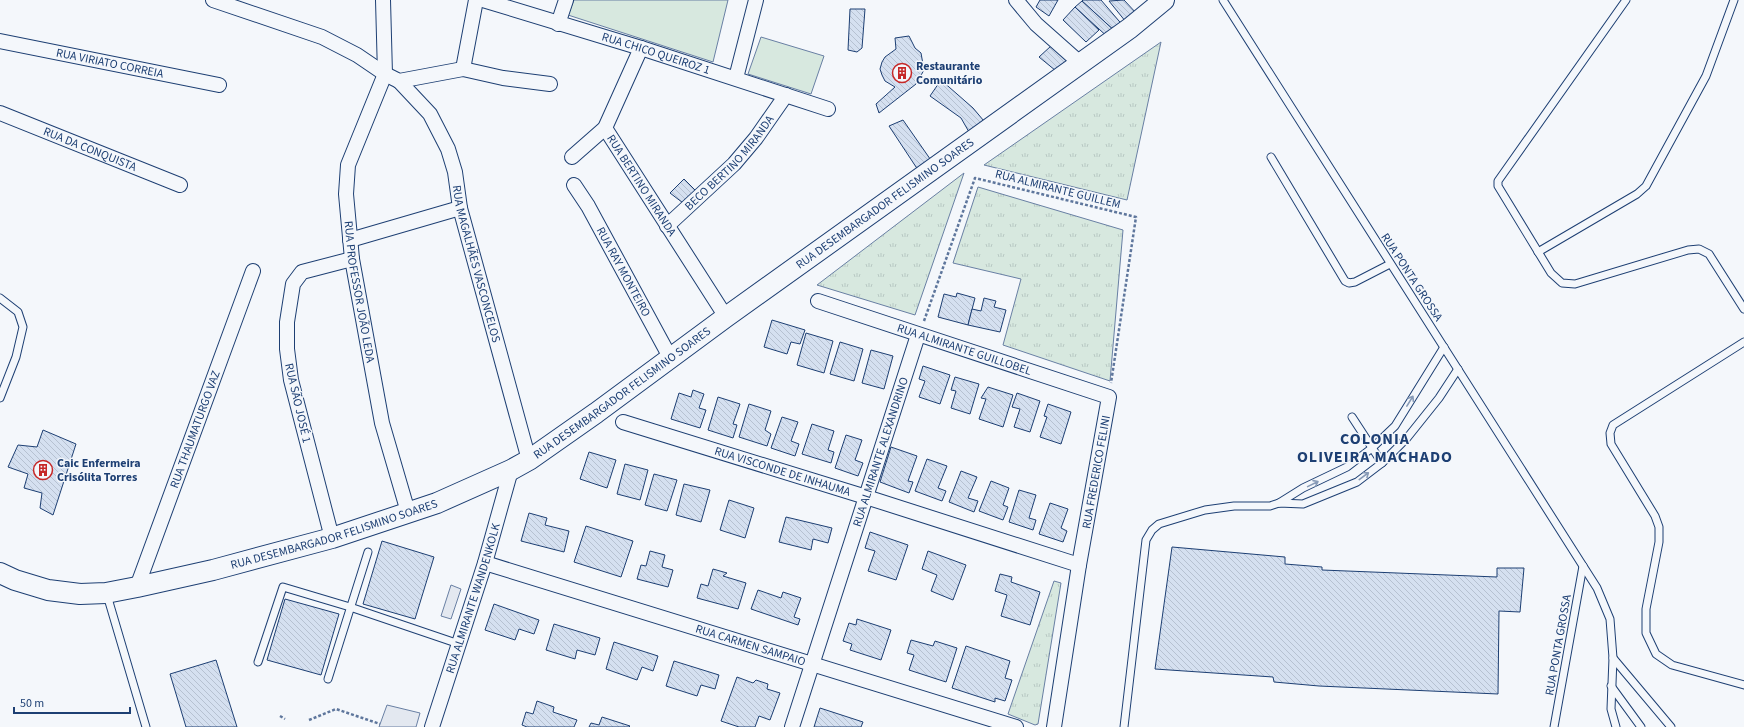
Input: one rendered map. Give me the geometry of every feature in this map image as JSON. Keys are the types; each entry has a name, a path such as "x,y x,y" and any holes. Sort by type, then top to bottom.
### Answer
{"street":[{"path":"213,0 322,37 357,55 385,74 399,81 463,69 503,78 550,84"},
{"path":"383,0 385,74"},
{"path":"463,69 476,0"},
{"name":"RUA CHICO QUEIROZ 1","path":"483,0 736,78 828,109"},
{"path":"558,24 566,0"},
{"path":"736,78 756,0"},
{"path":"1016,0 1036,24 1080,64"},
{"name":"RUA DESEMBARGADOR FELISMINO SOARES","path":"0,573 15,580 48,590 80,594 106,593 137,587 332,538 437,503 511,470 529,460 671,359 726,317 1130,28 1164,0"},
{"name":"RUA VIRIATO CORREIA","path":"0,41 219,85"},
{"name":"RUA BERTINO MIRANDA","path":"641,48 605,128 726,317"},
{"name":"RUA PROFESSOR JOÃO LEDA","path":"385,74 348,165 346,194 352,259 382,423 408,512"},
{"name":"RUA MAGALHÃES VASCONCELOS","path":"399,81 430,114 448,149 455,172 460,208 529,460"},
{"name":"BECO BERTINO MIRANDA","path":"667,226 734,164 756,138 786,95"},
{"name":"RUA DA CONQUISTA","path":"0,113 180,185"},
{"path":"572,157 605,128"},
{"name":"RUA RAY MONTEIRO","path":"574,185 588,206 671,359"},
{"path":"350,240 460,208"},
{"name":"RUA SÃO JOSÉ 1","path":"332,538 290,380 287,349 287,322 293,284 302,272 352,259"},
{"name":"RUA THAUMATURGO VAZ","path":"137,587 253,271"},
{"name":"RUA ALMIRANTE GUILLOBEL","path":"818,301 1109,397"},
{"name":"RUA ALMIRANTE ALEXANDRINO","path":"792,727 918,335"},
{"name":"RUA FREDERICO FELINI","path":"1054,727 1078,565 1109,397"},
{"name":"RUA VISCONDE DE INHAUMA","path":"623,422 866,497 1078,565"},
{"name":"RUA ALMIRANTE WANDENKOLK","path":"432,727 485,563 511,470"},
{"name":"RUA CARMEN SAMPAIO","path":"485,563 1016,727"}],"lane":[{"name":"RUA PONTA GROSSA","path":"1222,0 1597,588 1610,619 1613,658 1611,708 1616,727"},
{"path":"1626,0 1498,181 1498,186 1551,273 1562,283 1575,284 1688,250 1699,249 1709,254 1744,309"},
{"path":"1538,252 1637,194 1646,186 1706,76 1734,0"},
{"path":"1271,158 1345,281 1349,283 1355,282 1390,264"},
{"path":"0,298 18,312 23,327 16,357 0,398"},
{"path":"1744,342 1614,425 1610,433 1611,444 1655,516 1659,527 1659,542 1646,609 1646,633 1656,654 1672,665 1744,686"},
{"path":"1124,727 1146,540 1152,530 1159,524 1205,510 1234,506 1270,506 1279,503 1303,488 1347,466 1372,448 1395,426 1444,347"},
{"path":"1279,503 1303,504 1357,482 1382,463 1407,438 1419,424 1458,369"},
{"path":"1352,418 1382,463"},
{"path":"328,679 368,552"},
{"name":"RUA PONTA GROSSA","path":"1554,727 1583,566"},
{"path":"258,662 283,587 350,607 460,644"},
{"path":"106,593 146,727"},
{"path":"1613,658 1671,727"},
{"path":"1611,686 1641,727"}],"path":[{"name":"RUA ALMIRANTE GUILLEM","path":"918,335 975,178 1136,217 1109,397"},
{"path":"308,720 336,709 380,724"},
{"path":"280,716 285,719"}],"green space":[{"path":"574,0 728,0 713,62 568,15"},
{"path":"761,37 824,56 811,94 748,74"},
{"path":"1161,42 1127,200 984,165"},
{"path":"964,173 915,315 817,285"},
{"path":"978,187 1123,230 1110,381 1003,345 1021,279 953,263"},
{"path":"1054,581 1061,583 1038,724 1035,725 1008,714"}],"shaded area":[{"path":"451,585 461,589 451,619 441,616"},
{"path":"387,705 420,713 416,727 379,727"}],"building":[{"path":"1040,0 1058,0 1049,16 1036,7"},
{"path":"1101,0 1125,28 1118,34 1082,1"},
{"path":"1124,0 1137,14 1126,22 1109,1"},
{"path":"1082,1 1118,34 1111,40 1075,7"},
{"path":"1075,7 1099,30 1086,42 1063,20"},
{"path":"850,9 865,9 862,48 857,52 848,50"},
{"name":"Restaurante Comunitário","path":"909,36 915,48 921,53 924,70 916,84 879,113 876,104 895,87 885,81 880,69 882,62 885,57 896,49 895,38"},
{"path":"1051,46 1074,66 1061,75 1039,57"},
{"path":"941,80 973,108 989,127 973,139 961,118 930,96"},
{"path":"903,120 935,166 920,173 889,126"},
{"path":"684,179 697,192 687,206 670,193"},
{"path":"957,293 975,298 968,325 938,317 944,294 956,297"},
{"path":"984,298 996,301 994,307 1006,310 1000,332 968,325 972,309 981,311"},
{"path":"772,320 805,330 800,344 791,342 787,354 764,347"},
{"path":"806,333 833,341 824,373 797,365"},
{"path":"840,342 863,349 854,381 830,374"},
{"path":"871,350 893,356 884,389 862,383"},
{"path":"923,366 950,375 940,404 919,397 925,381 919,379"},
{"path":"955,377 979,384 970,414 951,408 956,391 951,390"},
{"path":"988,387 1013,395 1003,427 979,419 986,399 981,398"},
{"path":"693,390 704,394 699,408 706,410 700,428 671,419 679,393 691,397"},
{"path":"1017,393 1040,401 1030,432 1014,427 1020,409 1012,407"},
{"path":"718,397 740,404 733,424 737,425 733,438 708,430"},
{"path":"749,404 771,411 765,430 771,434 767,446 739,437"},
{"path":"1048,404 1071,412 1061,444 1040,437 1047,417 1044,416"},
{"path":"782,417 798,422 791,441 799,444 795,456 771,448"},
{"path":"812,424 834,431 828,450 834,452 831,463 802,454"},
{"name":"Caic Enfermeira Crisólita Torres","path":"43,430 76,444 53,515 40,508 42,493 24,488 28,474 8,467 18,445 37,447"},
{"path":"846,435 862,440 855,460 863,463 858,476 835,468"},
{"path":"891,447 917,456 908,481 913,482 909,493 880,482"},
{"path":"589,452 616,460 607,488 580,479"},
{"path":"927,459 947,466 938,488 946,491 942,501 915,491"},
{"path":"625,464 648,470 640,500 617,494"},
{"path":"961,471 977,477 968,498 978,501 974,512 949,502"},
{"path":"654,474 677,480 667,511 645,505"},
{"path":"991,481 1009,488 1003,505 1008,507 1003,520 979,511"},
{"path":"684,484 710,490 701,522 676,515"},
{"path":"1019,490 1036,495 1029,518 1036,520 1033,530 1009,522"},
{"path":"729,500 754,508 745,538 720,530"},
{"path":"1050,503 1068,509 1061,528 1067,531 1063,542 1039,534"},
{"path":"529,513 547,518 545,525 569,531 564,552 521,541"},
{"path":"786,517 832,528 828,543 813,539 811,550 779,542"},
{"path":"586,526 633,541 621,577 574,562"},
{"path":"870,532 908,545 896,580 868,571 875,551 865,548"},
{"path":"382,541 434,557 415,619 363,604"},
{"path":"1172,547 1285,557 1285,564 1322,567 1322,570 1497,577 1497,568 1524,568 1520,612 1499,611 1498,694 1319,686 1274,682 1273,677 1155,669"},
{"path":"650,551 665,555 662,567 673,570 668,587 637,579 641,565 646,566"},
{"path":"928,551 966,565 953,600 931,591 937,575 922,569"},
{"path":"713,569 727,573 723,576 746,583 738,609 697,598 701,584 708,586"},
{"path":"1000,574 1012,577 1011,582 1040,592 1030,625 1001,616 1007,595 995,591"},
{"path":"758,590 781,598 783,592 801,598 794,617 800,619 798,625 751,609"},
{"path":"285,599 339,614 321,675 267,660"},
{"path":"494,604 539,620 534,634 519,629 515,640 485,630"},
{"path":"857,619 891,630 881,660 850,650 852,644 843,641 849,623 856,625"},
{"path":"554,624 600,638 595,655 577,650 575,659 546,650"},
{"path":"911,640 933,646 935,641 957,648 946,682 909,670 914,655 907,653"},
{"path":"614,642 658,656 653,671 642,667 637,680 606,669"},
{"path":"966,646 1010,661 1005,678 1012,680 1005,701 995,698 995,702 952,688"},
{"path":"216,660 237,727 186,727 170,674"},
{"path":"674,661 719,675 715,689 701,685 697,696 666,686"},
{"path":"737,677 753,683 756,680 768,684 767,689 780,693 770,720 759,716 755,727 739,727 721,721"},
{"path":"537,701 554,707 553,712 577,720 574,727 527,727 522,725 526,712 533,714"},
{"path":"820,708 863,722 861,727 814,727"},
{"path":"602,717 630,726 589,727 591,723 599,725"}],"place":[{"name":"Restaurante Comunitário","path":"902,73"},
{"name":"Caic Enfermeira Crisólita Torres","path":"43,470"}],"district":[{"name":"COLONIA OLIVEIRA MACHADO","path":"1375,447"}]}
